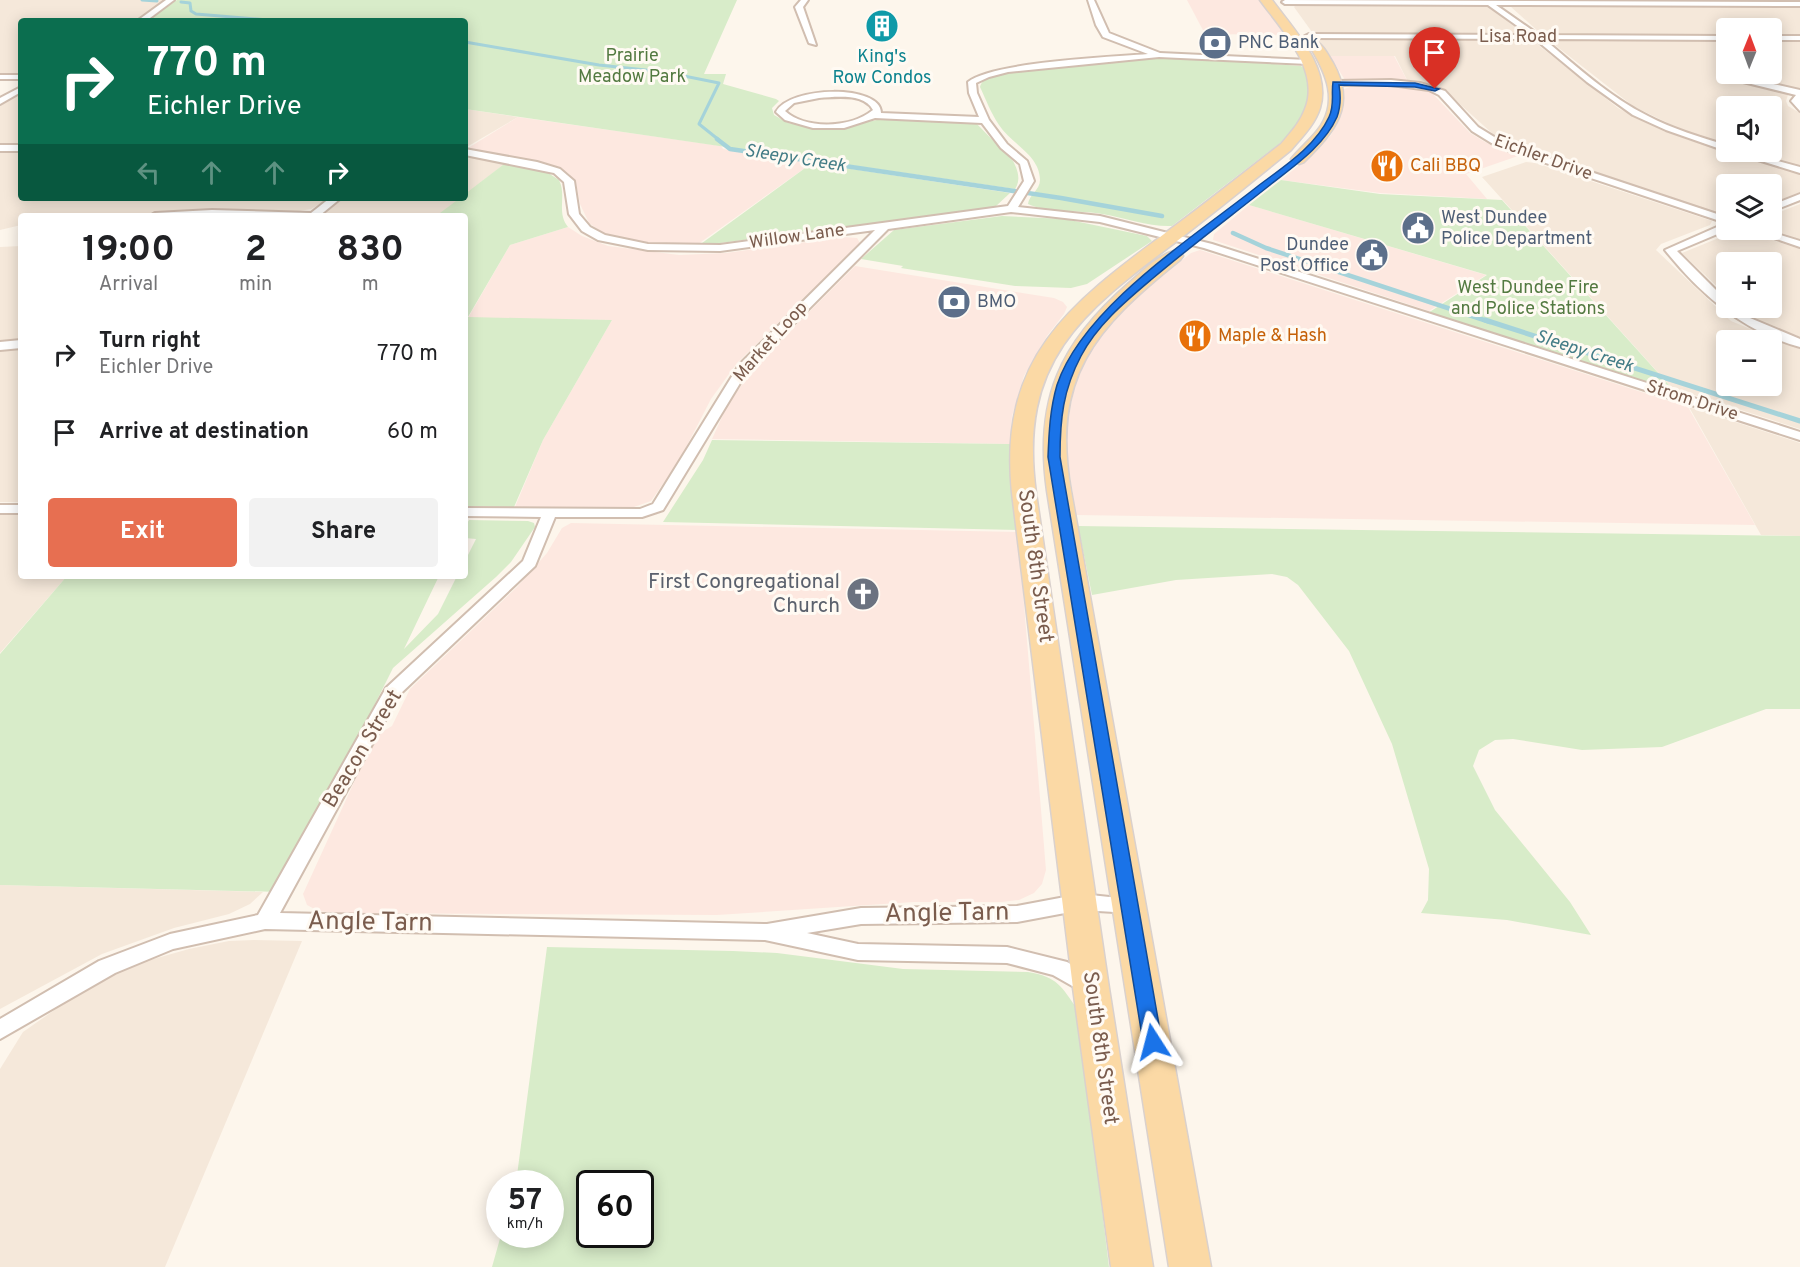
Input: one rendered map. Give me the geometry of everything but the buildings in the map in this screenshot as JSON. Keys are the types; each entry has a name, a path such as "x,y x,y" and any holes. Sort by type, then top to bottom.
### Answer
{"main road":[{"name":"South 8th Street","path":"1132,1267 1091,988 1023,476 1021,438 1023,415 1032,382 1052,344 1075,315 1114,280 1286,147 1305,128 1316,97 1315,78 1308,62 1266,0"},
{"name":"South 8th Street","path":"1190,1267 1054,457 1055,417 1063,384 1071,366 1092,333 1113,307 1298,159 1320,137 1333,117 1338,103 1336,83 1328,64 1284,1"}],"street":[{"path":"145,18 171,0"},
{"path":"805,0 800,7 813,43"},
{"path":"1090,0 1106,35 1159,55"},
{"path":"1788,0 1800,4"},
{"path":"1284,1 1800,4"},
{"path":"1491,2 1504,15 1516,20 1612,98 1636,113 1691,137 1716,145"},
{"path":"1502,3 1517,16 1516,20"},
{"name":"Lisa Road","path":"1309,36 1716,38"},
{"path":"1782,38 1800,38"},
{"path":"1011,209 1019,201 1029,181 1024,163 1004,146 985,120 973,93 972,82 986,75 1008,70 1159,55 1308,62"},
{"path":"0,77 18,77"},
{"name":"Eichler Drive","path":"1336,83 1415,85 1435,89 1442,93 1476,129 1504,146 1716,217"},
{"path":"1761,84 1800,94 1795,101 1800,108"},
{"path":"0,101 18,91"},
{"path":"874,115 878,111 872,103 857,97 833,95 795,100 781,107 780,112 790,120 821,125 856,123 874,115 985,120"},
{"path":"0,148 18,148"},
{"name":"Willow Lane","path":"468,153 537,165 557,171 569,181 574,214 586,229 602,238 630,245 667,249 710,249 1011,209 1091,218 1171,237"},
{"path":"1772,162 1800,170"},
{"path":"1782,204 1800,197"},
{"path":"317,213 332,201"},
{"name":"Market Loop","path":"550,512 642,513 658,507 743,368 886,225"},
{"path":"1716,230 1670,250 1716,296"},
{"name":"Strom Drive","path":"1171,237 1193,242 1800,436"},
{"path":"1782,238 1800,244"},
{"path":"1743,318 1800,343"},
{"path":"0,346 18,344"},
{"path":"0,508 18,509"},
{"path":"468,512 550,512"},
{"name":"Beacon Street","path":"265,921 392,693 530,563 550,512"},
{"name":"Angle Tarn","path":"0,1030 118,963 170,942 265,921 765,932 861,916 1017,914 1081,903 1131,905"},
{"name":"Angle Tarn","path":"765,932 858,952 1007,955 1059,968 1091,988"}],"shaded area":[{"path":"0,0 166,0 140,18 18,18 18,75 0,75"},
{"path":"1187,0 1260,0 1284,35 1205,34"},
{"path":"1297,4 1486,5 1525,34 1319,34 1312,32 1294,7"},
{"path":"1510,6 1800,6 1800,37 1782,37 1782,18 1716,18 1716,37 1547,35 1540,33"},
{"path":"1329,38 1532,40 1618,108 1647,123 1716,148 1716,162 1763,162 1800,173 1800,192 1782,199 1782,174 1716,174 1716,212 1546,158 1494,135 1442,88 1408,82 1395,56 1330,56 1318,40"},
{"path":"1560,39 1716,40 1716,84 1746,84 1784,92 1788,95 1786,101 1788,106 1800,113 1800,166 1782,161 1782,96 1716,96 1716,141 1678,128 1633,106 1551,42"},
{"path":"1782,40 1800,40 1800,89 1772,84 1782,84"},
{"path":"1330,56 1394,56 1408,82 1345,80"},
{"path":"1350,87 1412,87 1430,91 1470,133 1518,156 1466,174 1487,199 1380,193 1281,180 1315,152 1331,135 1342,113 1344,89"},
{"path":"18,95 18,146 0,146 0,106"},
{"path":"468,109 518,117 468,146"},
{"path":"518,117 721,146 723,149 812,163 694,247 632,241 604,234 589,223 580,204 576,183 568,173 530,160 468,150 468,148"},
{"path":"0,150 18,150 18,201 325,201 311,209 287,213 18,213 18,226 0,230"},
{"path":"468,155 508,161 468,193"},
{"path":"1526,162 1536,163 1712,221 1710,225 1661,244 1656,250 1716,307 1716,318 1728,318 1753,330 1716,330 1716,396 1782,396 1782,342 1800,349 1800,429 1672,388 1482,177"},
{"path":"340,201 457,201 442,213 325,213"},
{"path":"1800,204 1800,240 1782,234 1782,211"},
{"path":"1249,205 1486,275 1429,311 1213,240 1214,234"},
{"path":"568,227 582,236 608,246 679,255 726,253 843,237 857,238 860,243 737,363 711,399 679,461 651,501 631,508 515,507 543,440 612,320 468,318 510,245"},
{"path":"1716,239 1772,240 1800,249 1800,337 1753,318 1782,318 1782,252 1716,252 1716,285 1682,253"},
{"path":"18,246 18,340 0,343 0,247"},
{"path":"1200,250 1688,407 1755,525 1076,515 1066,448 1067,428 1074,389 1087,357 1107,328 1133,300 1191,253"},
{"path":"855,266 1054,298 1063,302 1067,307 1064,314 1047,336 1024,376 1012,416 1010,444 712,439 727,406 755,366"},
{"path":"18,348 18,502 0,502 0,351"},
{"path":"1689,407 1800,443 1800,536 1761,535"},
{"path":"0,515 18,515 18,579 64,579 0,653"},
{"path":"571,523 1018,532 1046,870 1042,884 1034,893 1019,900 1002,902 914,902 717,915 335,913 318,911 307,905 303,894 371,745 380,733 392,726 410,689 517,587 547,553 562,528"},
{"path":"0,885 263,892 250,904 229,914 174,928 102,954 0,1009"},
{"path":"229,941 302,941 165,1267 0,1267 0,1069 23,1032 76,995 112,975 150,960 189,949"}],"green space":[{"name":"Prairie Meadow Park","path":"177,0 737,0 704,74 726,74 723,84 776,99 779,101 772,108 774,115 788,123 841,127 882,119 975,122 1013,161 1018,182 1015,189 468,109 468,18 151,18"},
{"path":"1163,56 1301,66 1304,68 1308,90 1304,109 1294,127 1279,144 1172,226 1146,224 1094,213 1044,209 1028,204 1040,184 1039,171 1030,157 1004,132 996,120 980,87 984,80 1008,72"},
{"path":"508,161 542,169 559,180 563,216 568,227 510,245 468,317 468,213 440,213 456,201 468,201 468,192"},
{"path":"812,163 1010,193 995,207 698,246"},
{"name":"West Dundee Fire and Police Stations","path":"1281,180 1380,194 1502,200 1678,395 1425,315 1487,275 1249,205"},
{"path":"1002,216 1065,219 1147,236 1152,241 1087,284 1071,288 1015,286 901,268 903,266 861,259 894,230"},
{"path":"468,317 612,320 543,440 514,507 468,506"},
{"path":"712,440 1010,444 1018,530 663,522 703,460"},
{"path":"528,521 534,523 535,527 511,562 496,577 393,668 281,892 0,885 0,654 64,579 438,579 404,649 438,614 456,579 468,579 468,555 476,539 468,538 468,522"},
{"path":"1078,526 1800,536 1800,709 1766,709 1662,747 1582,750 1513,739 1495,740 1479,750 1473,766 1495,810 1570,902 1591,935 1507,920 1421,913 1428,900 1429,869 1392,744 1349,651 1298,585 1287,577 1272,574 1176,580 1092,595"},
{"path":"547,947 777,953 903,969 1028,972 1053,980 1078,1010 1109,1267 492,1267 497,1248 564,1248 564,1170 518,1170"}],"waterway":[{"name":"Sleepy Creek","path":"142,0 157,1"},
{"name":"Sleepy Creek","path":"181,2 190,3 191,11 196,14 244,18"},
{"name":"Sleepy Creek","path":"468,43 599,65 664,72 719,83 699,124 719,140"},
{"name":"Sleepy Creek","path":"717,139 730,149 1061,198 1162,216"},
{"name":"Sleepy Creek","path":"1233,233 1266,248 1490,322"},
{"name":"Sleepy Creek","path":"1485,320 1800,421"}],"place":[{"name":"King's Row Condos","path":"882,26"},
{"name":"PNC Bank","path":"1215,43"},
{"name":"Cali BBQ","path":"1387,166"},
{"name":"West Dundee Police Department","path":"1418,228"},
{"name":"Dundee Post Office","path":"1372,255"},
{"name":"BMO","path":"954,302"},
{"name":"Maple & Hash","path":"1195,336"},
{"name":"First Congregational Church","path":"863,594"}],"route":[{"path":"1153,1042 1054,457 1053,438 1058,399 1078,353 1113,307 1171,258 1298,159 1325,132 1338,103 1336,83 1415,85 1435,89"}]}
